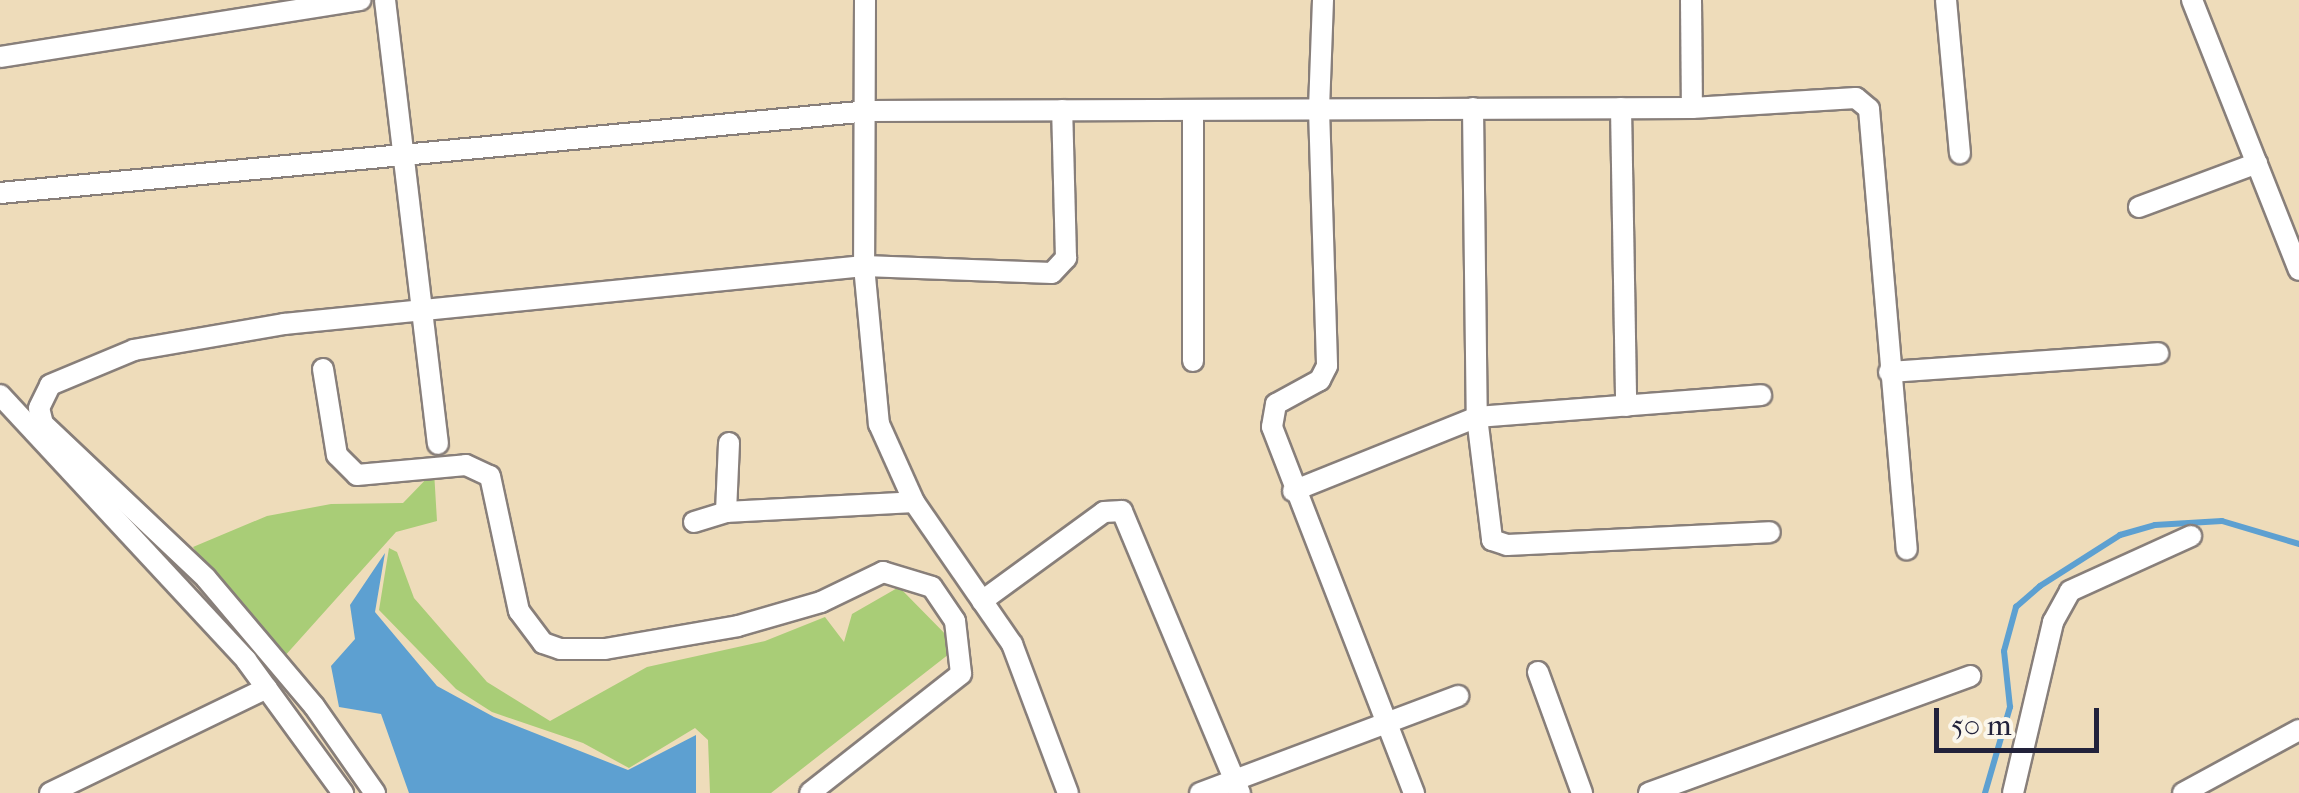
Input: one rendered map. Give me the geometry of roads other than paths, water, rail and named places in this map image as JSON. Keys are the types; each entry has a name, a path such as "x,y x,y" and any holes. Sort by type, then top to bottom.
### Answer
{"street":[{"path":"0,58 361,0"},
{"path":"385,0 400,152 438,444"},
{"path":"864,0 869,111 864,266 880,424 914,502 1012,644 1068,793"},
{"path":"1323,0 1319,109 1327,366 1320,380 1281,399 1271,412 1293,491 1414,793"},
{"path":"1690,0 1692,108"},
{"path":"1946,0 1960,152"},
{"path":"2192,0 2299,270"},
{"path":"0,193 400,152 869,111 1692,108 1866,101 1907,548"},
{"path":"1473,108 1477,418 1492,540 1507,546 1770,532"},
{"path":"1620,108 1626,406"},
{"path":"375,793 314,706 206,578 44,424 40,408 50,385 134,350 284,324 420,315 864,266 1052,273 1066,258 1062,110"},
{"path":"1193,110 1193,361"},
{"path":"2138,208 2257,163"},
{"path":"1888,372 2158,354"},
{"path":"323,369 337,455 357,475 466,465 490,476 519,612 543,642 560,649 606,648 738,626 821,602 884,572 932,587 956,621 961,674 810,793"},
{"path":"0,395 267,688 342,793"},
{"path":"1293,491 1477,418 1761,396"},
{"path":"726,512 730,443"},
{"path":"694,522 726,512 914,502"},
{"path":"982,601 1104,512 1122,511 1237,787"},
{"path":"2013,793 2053,622 2070,591 2191,536"},
{"path":"1538,672 1582,793"},
{"path":"1648,793 1970,676"},
{"path":"50,793 267,688"},
{"path":"1200,793 1237,787 1458,696"},
{"path":"2183,793 2299,730"}],"water":[{"path":"385,553 375,612 437,686 494,717 628,770 696,735 696,793 409,793 381,714 339,707 331,666 355,639 350,605"}],"waterway":[{"path":"1985,793 2010,707 2004,651 2016,607 2040,586 2120,535 2155,525 2222,521 2299,544"}]}
